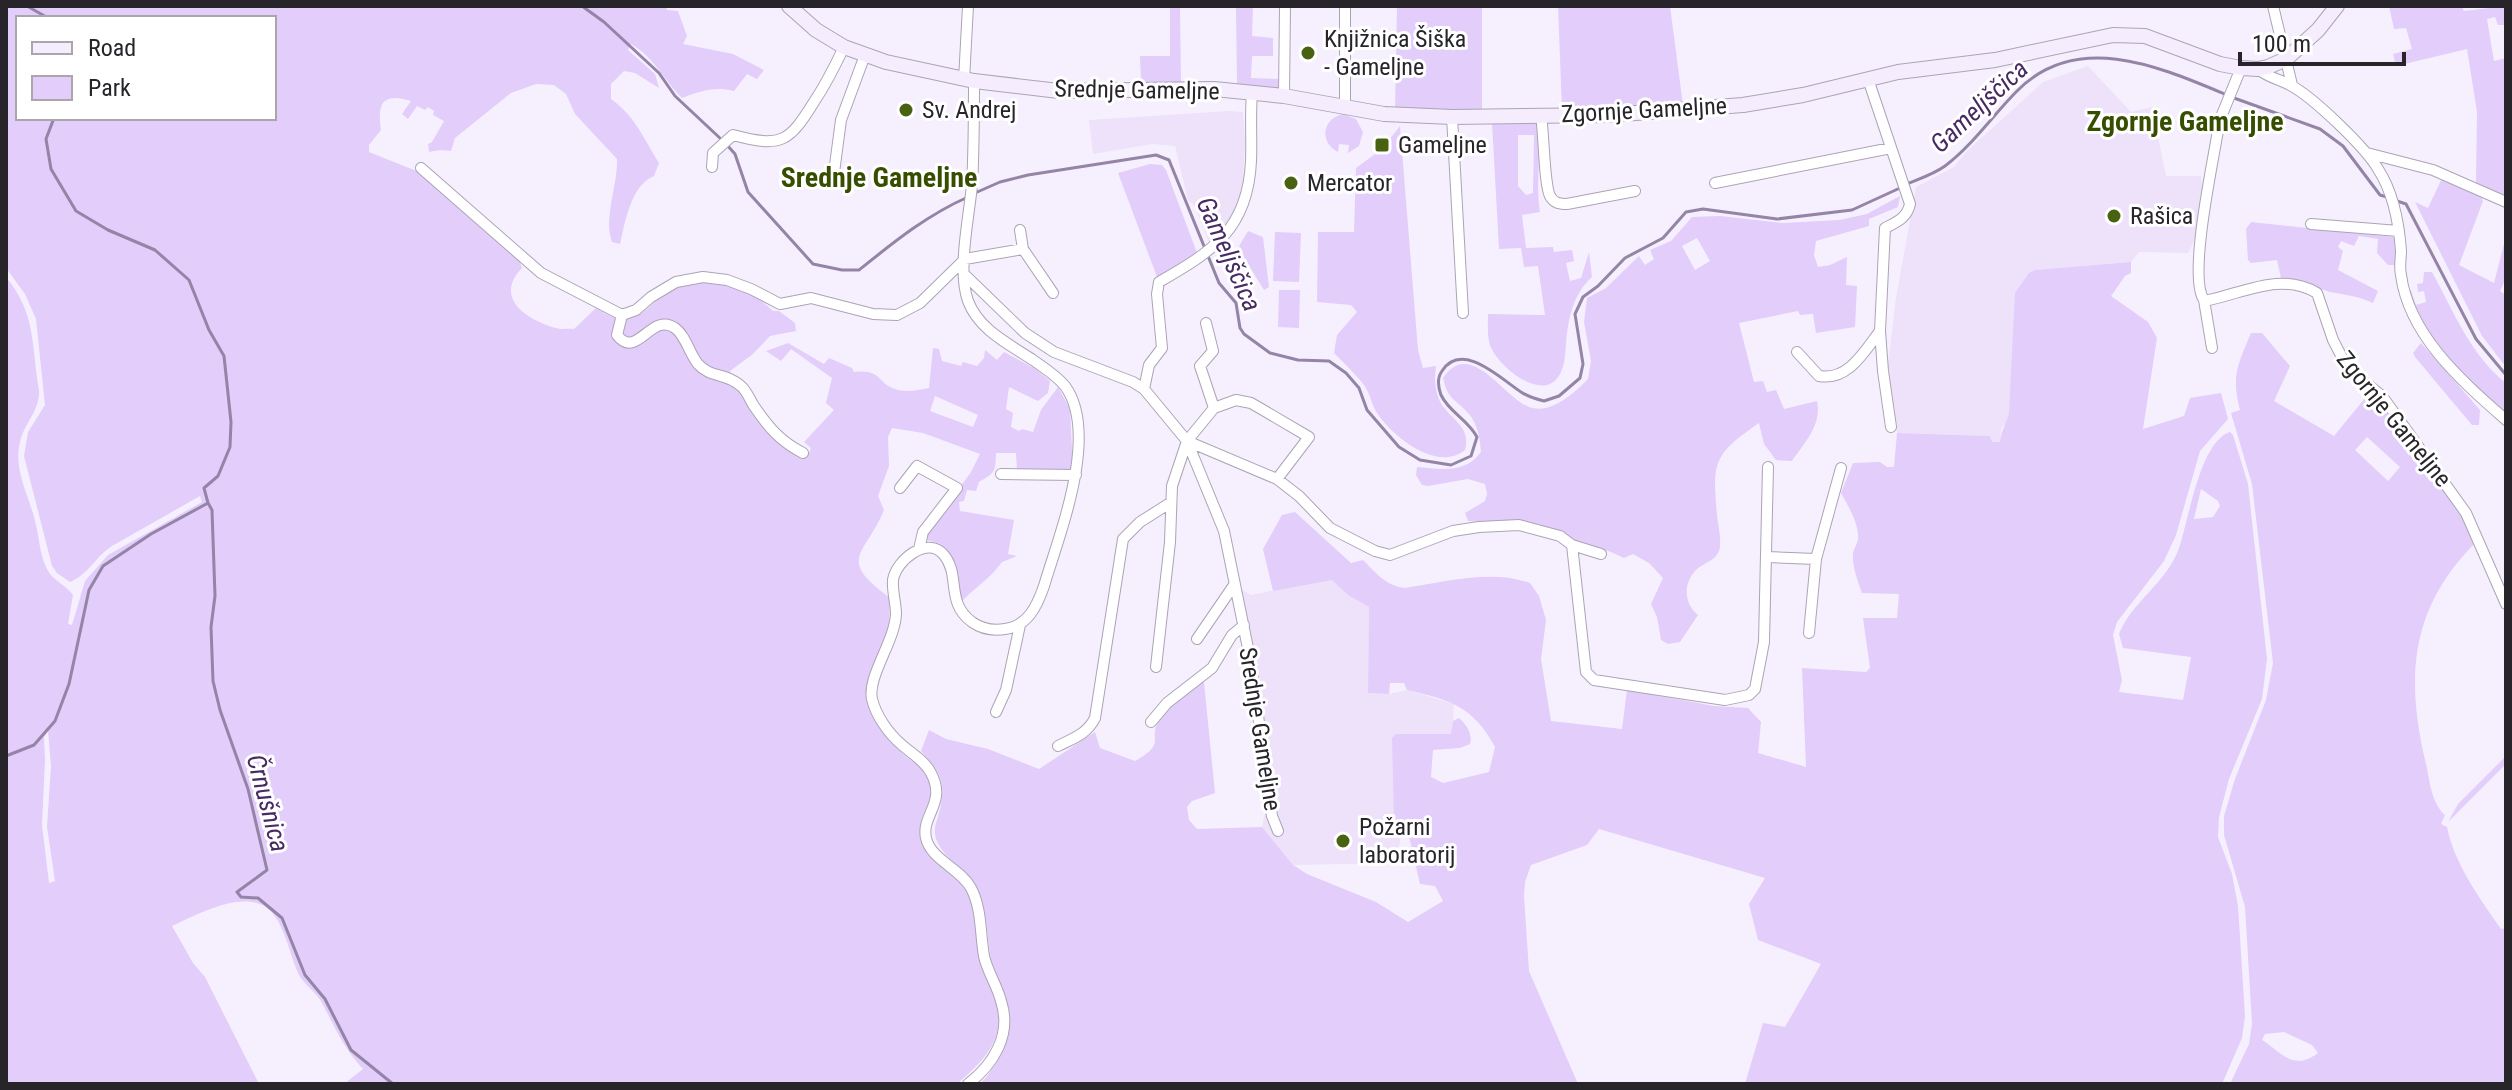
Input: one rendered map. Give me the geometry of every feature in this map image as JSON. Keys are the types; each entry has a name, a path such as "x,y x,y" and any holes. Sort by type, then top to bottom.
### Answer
{"street":[{"name":"Srednje Gameljne","path":"789,6 816,30 844,47 922,72 969,80 1059,91 1194,89 1252,93 1403,116 1541,116"},
{"path":"968,6 972,186 964,274 966,296 973,313 992,333 1050,372 1066,388 1075,410 1078,430 1076,475 1041,596 1030,616 1020,625 991,630 970,621 955,601 948,560 934,548 919,549 900,564 893,577 896,615 889,644 872,681 872,697 880,719 897,742 926,764 933,776 938,796 925,827 926,841 936,856 952,865 971,887 979,912 985,959 1002,1002 1004,1016 999,1049 984,1071 968,1084"},
{"path":"1284,96 1285,6"},
{"path":"1345,6 1345,107"},
{"path":"2273,6 2292,85"},
{"name":"Zgornje Gameljne","path":"1635,191 1567,204 1558,204 1551,199 1541,116 1609,115 1743,105 1803,95 1868,79 1975,64 2126,34 2145,36 2220,64 2258,69 2286,59 2318,30 2337,6"},
{"path":"712,167 713,153 730,137 764,141 777,140 793,133 832,74 844,47"},
{"path":"833,180 841,120 865,55"},
{"path":"2212,348 2204,300 2200,295 2198,263 2221,117 2241,68"},
{"name":"Zgornje Gameljne","path":"2258,69 2268,77 2292,85 2367,153 2387,187 2394,210 2399,231 2400,273 2411,313 2440,354 2506,420"},
{"path":"1868,79 1908,195 1908,212 1885,228 1880,331 1891,427"},
{"name":"Srednje Gameljne","path":"1144,389 1149,365 1162,348 1157,294 1159,282 1214,246 1237,221 1244,205 1251,160 1252,93"},
{"path":"1452,117 1463,313"},
{"path":"1715,183 1891,148"},
{"name":"Zgornje Gameljne","path":"2367,153 2445,174 2506,202"},
{"path":"421,168 541,273 622,315 636,310 676,282 703,277 727,280 780,304 811,298 873,314 897,315 920,303 965,259 1023,249"},
{"path":"2311,224 2399,231"},
{"path":"1020,230 1023,249 1053,293"},
{"name":"Srednje Gameljne","path":"964,274 1025,333 1054,352 1144,389 1187,441 1224,531 1244,625 1270,805 1278,831"},
{"name":"Zgornje Gameljne","path":"2204,300 2278,282 2302,286 2317,293 2333,340 2347,367 2387,402 2466,513 2506,604"},
{"path":"622,315 617,335 630,344 639,341 646,332 659,325 669,324 678,330 697,363 709,375 730,378 743,387 762,418 782,442 803,453"},
{"path":"1206,323 1213,351 1200,366 1214,408"},
{"path":"1797,352 1819,376 1830,377 1844,373 1880,331"},
{"path":"1156,667 1170,542 1172,486 1187,441 1214,408 1236,400 1251,403 1309,437 1277,479"},
{"name":"Srednje Gameljne","path":"1187,441 1277,479 1299,496 1330,528 1375,551 1390,555 1453,531 1519,525 1560,536 1572,545 1601,554"},
{"path":"900,488 917,466 957,488 923,532 919,549"},
{"path":"1572,545 1586,672 1594,680 1725,700 1749,695 1755,689 1759,676 1764,642 1764,565 1768,557 1765,485 1768,467"},
{"path":"1809,633 1816,559 1841,468"},
{"path":"1001,474 1076,475"},
{"path":"1058,746 1083,734 1095,718 1123,539 1140,522 1170,503"},
{"path":"1768,557 1816,559"},
{"name":"Srednje Gameljne","path":"1197,639 1234,585"},
{"path":"996,712 1006,690 1020,625"},
{"name":"Srednje Gameljne","path":"1151,722 1167,703 1212,668 1232,635 1244,625"}],"shaded area":[{"path":"2088,66 2131,112 2152,107 2166,176 2201,176 2203,199 2194,241 2188,253 2139,252 2131,262 2029,273 2021,288 2009,412 2007,422 2001,429 2000,442 1991,442 1990,436 1897,433 1887,373 1896,298 1916,187 1954,167 1966,152 2043,82"},
{"path":"1243,112 1243,181 1233,219 1210,245 1195,207 1188,200 1175,146 1152,144 1093,154 1089,120"},
{"path":"1332,579 1348,595 1369,607 1368,693 1389,694 1407,690 1454,704 1452,734 1397,734 1400,843 1392,863 1293,865 1262,827 1267,803 1239,588 1251,595"}],"green space":[{"path":"6,6 666,6 667,10 678,11 687,36 683,44 733,54 764,70 757,79 747,74 734,91 708,90 682,98 653,62 631,44 628,50 655,74 659,88 635,73 624,71 611,84 611,99 633,120 659,163 654,176 634,196 620,244 612,242 609,223 617,159 575,114 566,94 554,85 536,84 511,93 455,138 451,151 429,152 428,144 444,121 433,115 434,111 417,106 408,119 402,114 411,101 388,99 381,107 381,130 369,145 369,152 419,172 519,259 522,268 514,279 512,298 525,313 545,324 559,329 574,329 596,308 615,318 630,318 644,312 665,293 692,283 707,282 735,288 773,311 779,311 795,323 796,331 770,336 730,371 733,381 793,446 809,453 811,448 804,442 834,410 826,403 832,378 791,349 781,361 766,351 788,343 824,364 829,358 852,368 854,372 875,374 889,386 904,391 929,388 933,348 939,349 942,361 961,366 963,362 977,366 984,358 985,350 997,360 1004,352 1034,368 1050,381 1048,393 1038,401 1009,387 1006,409 1013,413 1011,427 1019,431 1033,432 1041,410 1058,387 1070,409 1073,470 1017,471 1016,453 996,453 992,473 979,482 976,491 967,490 964,501 959,502 960,511 1014,520 1008,554 1017,556 1002,562 960,603 950,555 941,544 923,539 971,472 980,454 923,433 892,428 888,437 889,466 878,496 884,510 863,547 859,564 873,584 889,597 890,603 886,640 869,680 869,702 885,735 920,767 931,787 923,828 924,848 958,880 970,899 980,958 998,1009 997,1034 986,1055 957,1084 344,1084 363,1069 344,1044 321,1001 300,977 278,921 264,906 238,902 210,909 172,926 193,963 205,977 259,1084 6,1084 6,277 28,318 39,390 37,404 20,442 20,472 45,564 53,577 73,595 68,624 72,625 85,581 108,555 202,502 200,496 112,546 82,575 70,582 57,573 52,566 24,456 28,432 45,405 36,319 25,294 6,268","holes":["935,396 978,415 973,427 930,411","48,731 51,766 47,827 55,881 49,883 42,825 44,737"]},
{"path":"1170,6 1180,6 1181,83 1141,82 1140,56 1170,56"},
{"path":"1236,6 1253,6 1252,36 1273,38 1273,56 1252,56 1251,78 1279,79 1278,88 1237,86"},
{"path":"1397,6 1482,6 1482,111 1395,110"},
{"path":"1558,6 1670,6 1683,105 1562,110"},
{"path":"2389,6 2462,6 2464,11 2506,6 2506,25 2498,25 2495,17 2487,19 2494,61 2506,58 2506,198 2476,185 2477,112 2467,49 2396,66 2393,54 2412,49 2406,28 2394,29"},
{"path":"1343,114 1356,119 1363,132 1359,146 1348,153 1349,145 1339,144 1338,152 1326,137 1327,126"},
{"path":"1533,122 1538,125 1540,212 1522,215 1526,248 1553,247 1554,252 1572,250 1574,261 1566,263 1570,281 1581,278 1589,252 1592,277 1580,291 1573,308 1563,367 1553,383 1543,386 1511,372 1494,354 1489,341 1488,314 1545,315 1538,266 1524,267 1521,248 1499,249 1492,123","holes":["1518,135 1534,135 1533,193 1526,195 1518,186"]},
{"path":"1400,126 1418,350 1423,368 1436,366 1440,401 1463,430 1465,450 1454,456 1442,457 1416,449 1384,422 1364,384 1334,353 1337,335 1357,312 1351,305 1317,302 1318,232 1354,232 1356,168 1382,149"},
{"path":"1150,164 1162,165 1166,170 1197,253 1160,277 1157,277 1118,173"},
{"path":"2443,176 2480,193 2483,201 2459,265 2494,283 2506,236 2506,278 2500,291 2506,295 2506,367 2482,336 2415,202 2428,208"},
{"path":"1900,196 1898,207 1869,219 1869,226 1816,241 1814,255 1818,267 1847,257 1846,285 1857,286 1855,327 1816,333 1813,314 1800,315 1798,311 1739,323 1754,382 1763,381 1767,392 1776,390 1784,409 1817,401 1817,418 1792,461 1776,460 1764,444 1759,423 1733,443 1719,460 1715,482 1719,551 1695,571 1688,582 1688,599 1698,615 1680,642 1668,644 1661,640 1651,604 1663,578 1649,563 1633,554 1624,558 1514,522 1468,521 1465,513 1485,501 1485,484 1468,479 1428,486 1422,485 1416,475 1417,467 1460,467 1481,452 1475,423 1450,396 1445,386 1443,378 1453,367 1464,364 1475,367 1529,407 1546,408 1562,401 1588,379 1591,361 1584,322 1587,298 1606,288 1639,256 1645,265 1654,259 1650,250 1671,241 1692,217 1720,216 1783,223 1839,220 1867,214","holes":["1697,238 1710,261 1695,270 1682,246"]},
{"path":"2251,222 2394,237 2396,265 2388,265 2377,253 2378,239 2359,236 2354,246 2341,241 2338,247 2343,251 2338,270 2378,291 2373,303 2281,278 2277,260 2251,263 2248,260 2246,229"},
{"path":"1248,231 1263,237 1269,287 1264,290 1238,248"},
{"path":"1275,232 1301,233 1299,282 1273,281"},
{"path":"2131,262 2131,273 2125,276 2111,296 2148,322 2157,338 2143,429 2184,416 2190,398 2221,393 2228,419 2200,451 2176,535 2164,561 2117,622 2113,635 2122,680 2119,692 2183,700 2191,657 2123,648 2119,634 2132,612 2174,560 2203,465 2220,438 2230,432 2248,484 2267,659 2262,699 2229,779 2219,817 2218,837 2232,874 2238,906 2245,1016 2242,1038 2222,1084 1745,1084 1763,1023 1785,1027 1821,964 1758,940 1749,904 1765,878 1599,829 1587,845 1531,865 1525,882 1529,971 1578,1084 979,1084 990,1073 1003,1049 1008,1022 993,969 979,893 936,838 941,781 921,751 929,730 946,739 988,749 1039,769 1095,732 1100,748 1135,761 1151,750 1156,727 1163,715 1202,680 1215,793 1192,801 1187,807 1189,820 1197,829 1262,827 1293,865 1307,874 1376,902 1408,922 1443,901 1435,886 1420,884 1408,832 1394,817 1392,738 1396,734 1451,734 1453,721 1459,718 1471,737 1470,744 1433,750 1431,777 1443,783 1489,772 1495,747 1469,714 1436,697 1407,690 1404,683 1390,683 1389,694 1368,693 1369,607 1348,595 1332,580 1273,591 1263,549 1282,515 1295,512 1351,563 1363,560 1382,578 1398,587 1484,577 1530,583 1539,596 1546,620 1541,659 1551,721 1622,729 1627,690 1714,706 1748,708 1761,722 1758,753 1806,767 1802,668 1866,672 1870,668 1863,618 1897,618 1899,594 1862,593 1853,564 1857,529 1841,493 1853,463 1880,462 1894,467 1897,433 1990,436 1992,442 2000,442 2009,412 2015,293 2029,273","holes":["2201,489 2220,506 2213,517 2194,519"]},
{"path":"2424,272 2432,272 2473,346 2506,383 2506,416 2462,375 2416,309 2408,290 2411,290 2416,305 2426,302 2424,291 2418,292 2417,284 2423,283"},
{"path":"1279,290 1300,290 1299,328 1278,327"},
{"path":"2251,333 2262,333 2290,366 2274,401 2334,436 2370,392 2380,400 2448,489 2476,542 2437,592 2426,618 2418,645 2416,702 2432,791 2445,815 2441,824 2447,827 2455,854 2477,893 2501,929 2506,928 2506,1084 2230,1084 2249,1044 2252,1024 2245,907 2224,835 2224,816 2266,700 2273,663 2252,484 2231,413 2240,410 2236,379 2239,362","holes":["2367,437 2400,467 2388,481 2355,450","2284,1032 2312,1045 2318,1053 2301,1061 2294,1060 2262,1040 2265,1034"]},
{"path":"2421,343 2480,410 2479,425 2472,425 2415,357 2413,353"},
{"path":"2506,756 2506,764 2448,822 2458,804"}],"waterway":[{"name":"Črnušnica","path":"27,6 44,16"},
{"name":"Gameljščica","path":"582,6 659,73 675,96 722,140"},
{"name":"Gameljščica","path":"1907,184 1945,166 2017,91 2041,73 2066,62 2092,58 2147,65 2227,95"},
{"name":"Gameljščica","path":"2234,98 2320,129 2343,146 2380,195 2387,197"},
{"name":"Črnušnica","path":"6,756 34,745 55,721 69,684 89,590 103,566 151,534 208,503 204,488 218,476 230,447 231,422 224,356 209,330 189,280 155,250 108,230 76,211 51,169 46,139 53,120"},
{"name":"Gameljščica","path":"727,145 735,154 748,192 813,264 859,270 898,239 968,197"},
{"name":"Gameljščica","path":"975,193 1028,175 1156,155 1169,160 1219,283 1236,303 1244,334 1270,353 1298,360 1329,361 1346,373 1359,388 1367,410 1399,447 1420,460 1451,465 1471,456 1477,437 1441,395 1439,377 1450,362 1460,359 1482,365 1521,392 1544,401 1559,396 1580,378 1583,364 1575,314 1583,297 1625,258 1663,238 1686,212 1703,209 1777,219 1852,210 1900,188"},
{"name":"Gameljščica","path":"2394,200 2406,204 2476,339 2506,375"},
{"name":"Črnušnica","path":"208,503 212,510 215,596 211,627 213,681 248,789 267,870 237,892 241,897 258,898 282,918 305,975 325,999 351,1050 393,1084"}],"place":[{"name":"Knjižnica Šiška - Gameljne","path":"1308,53"},
{"name":"Sv. Andrej","path":"906,110"},
{"name":"Gameljne","path":"1382,145"},
{"name":"Mercator","path":"1291,183"},
{"name":"Rašica","path":"2114,216"},
{"name":"Požarni laboratorij","path":"1343,841"}],"district":[{"name":"Zgornje Gameljne","path":"2185,121"},
{"name":"Srednje Gameljne","path":"879,177"}]}
